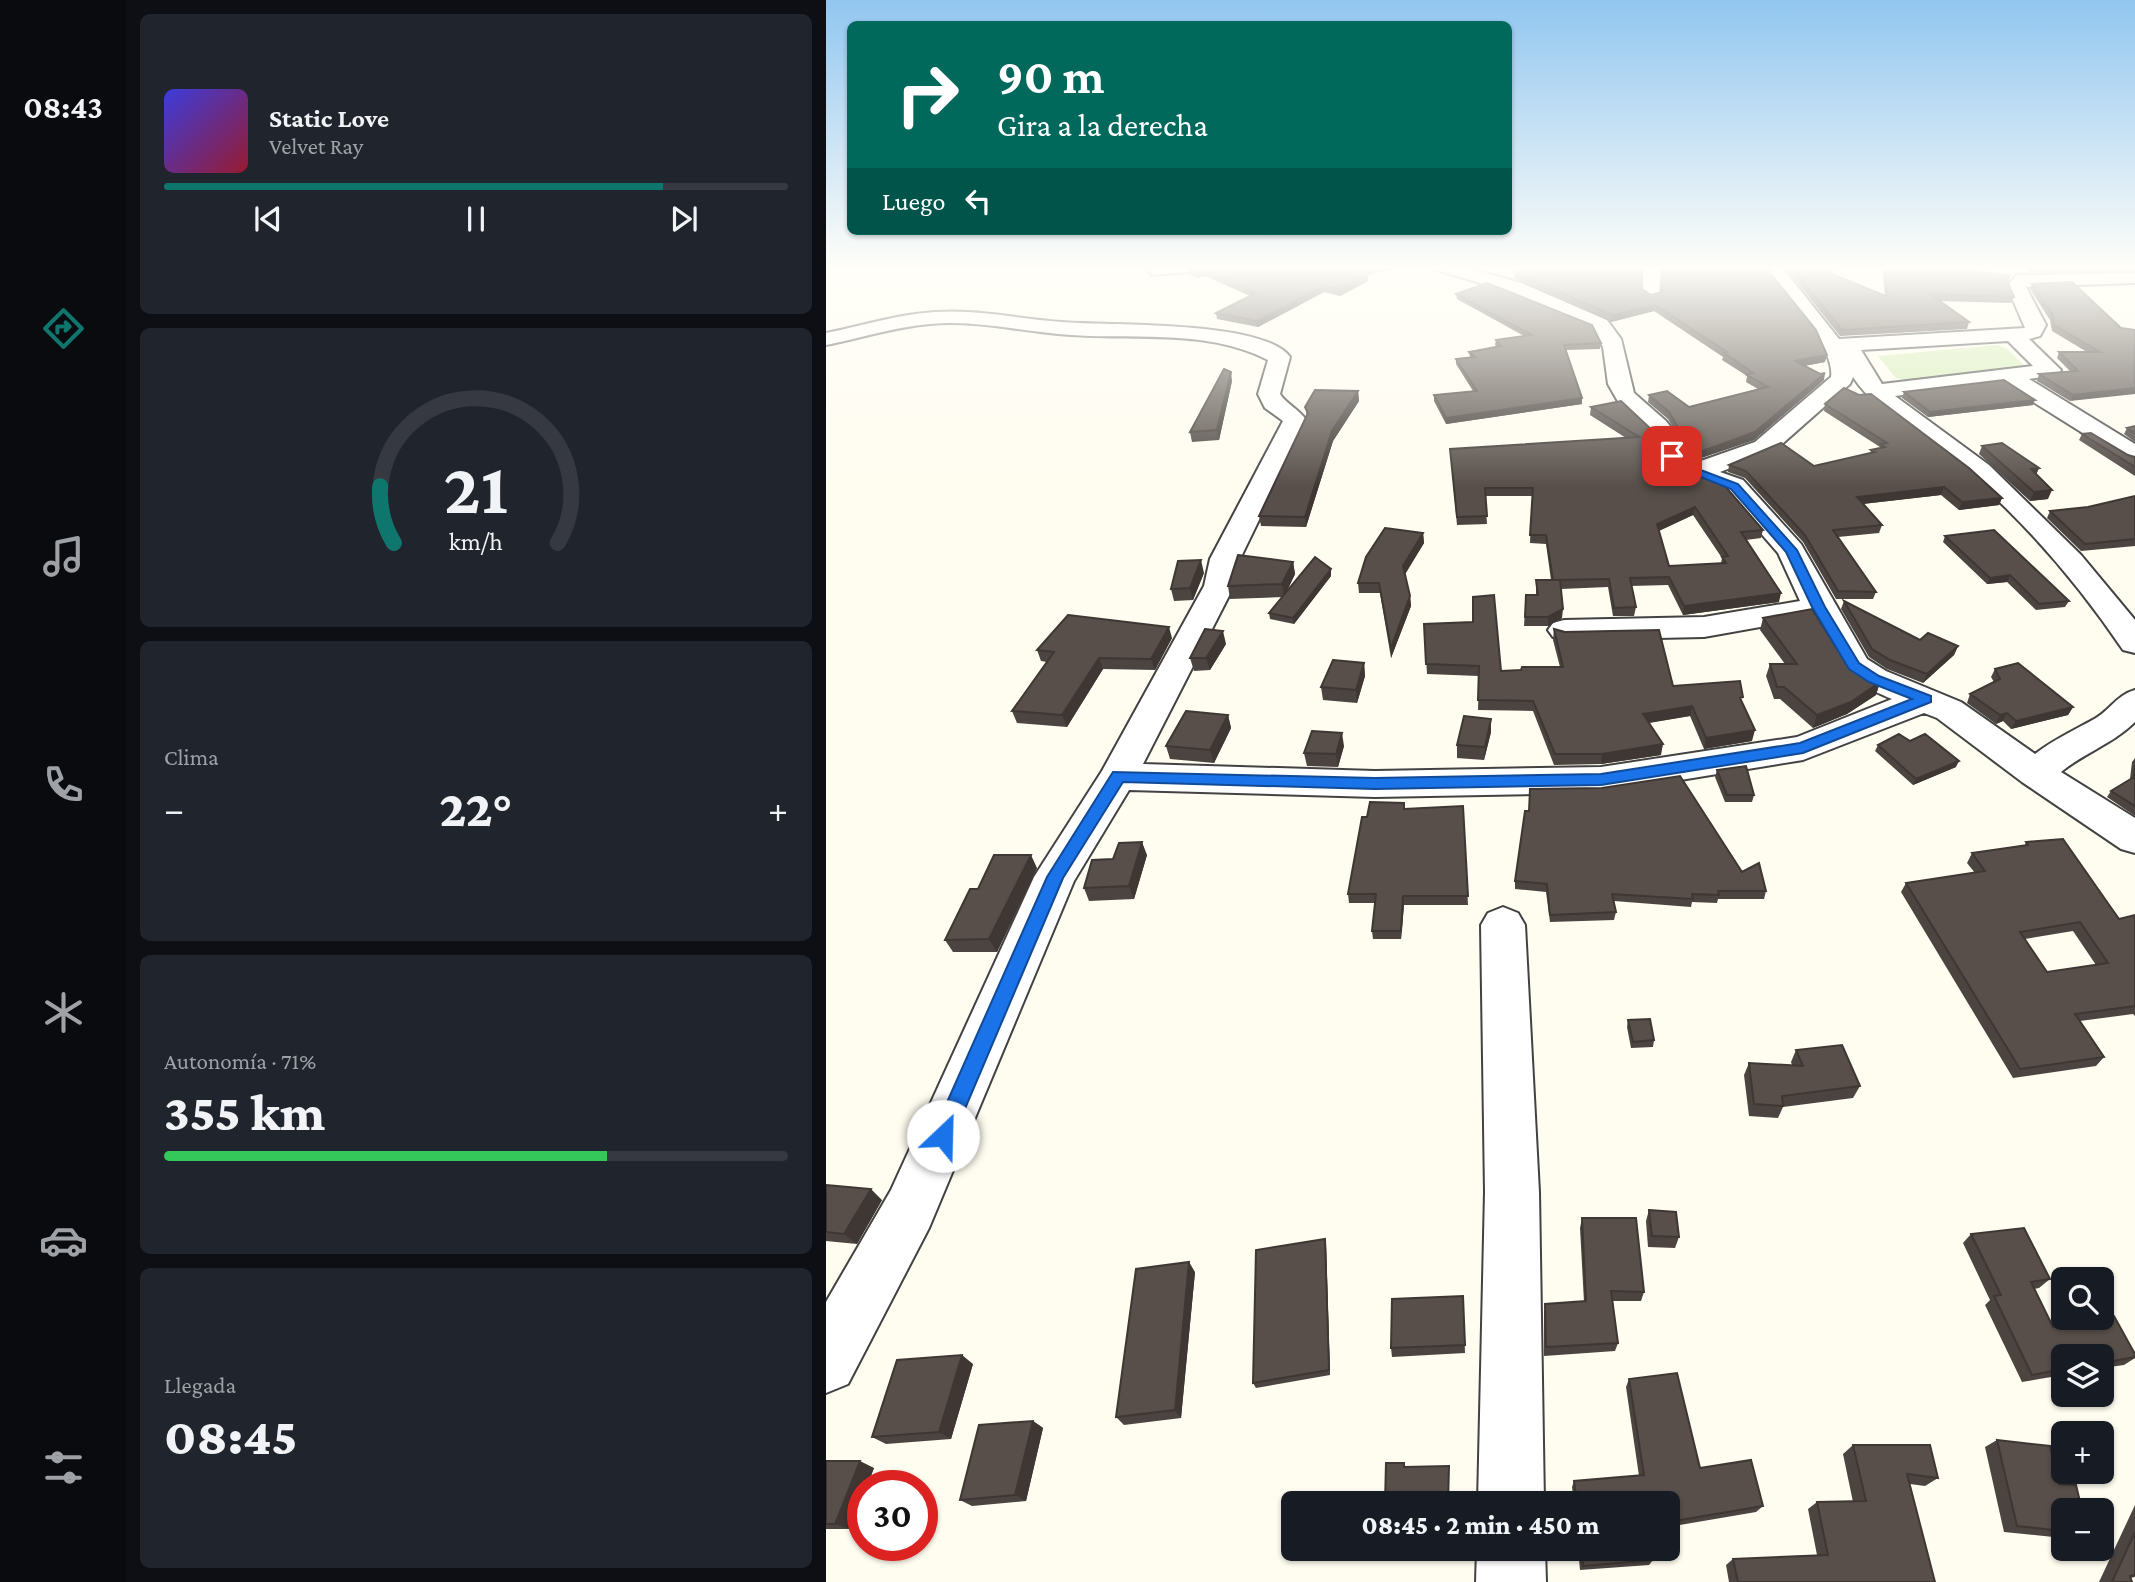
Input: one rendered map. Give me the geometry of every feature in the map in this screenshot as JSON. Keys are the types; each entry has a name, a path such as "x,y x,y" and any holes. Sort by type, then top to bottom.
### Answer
{"street":[{"path":"826,1362 911,1209 1055,877 1118,776 1219,586 1225,559 1295,421 1290,413 1273,403 1269,394 1279,357 1256,345 1227,340"},
{"path":"1613,340 1613,358 1623,394 1660,429 1671,444 1672,456 1695,471 1734,486 1791,550 1819,607 1854,666 1874,679 1926,699 1978,730 2035,773 2135,838"},
{"path":"1695,471 1740,458 1764,447 1838,385 1844,364 1828,340"},
{"path":"1833,346 1934,340"},
{"path":"1876,392 2050,370 2018,340"},
{"path":"1833,346 1853,354 1857,366 1876,392 1998,486 2116,613 2135,643"},
{"path":"2008,376 2135,455"},
{"path":"1564,630 1704,626 1819,607"},
{"path":"1118,776 1375,784 1601,780 1803,748 1926,699"},
{"path":"2035,773 2068,747 2111,725 2135,701"},
{"path":"1503,925 1512,1192 1511,1491"},
{"path":"1511,1561 1511,1582"}],"green space":[{"path":"1997,345 2006,348 2023,367 1905,380 1896,378 1878,356"}],"building":[{"path":"1496,340 1599,340 1601,343 1564,345 1582,398 1446,418 1434,395 1477,391 1456,359 1475,357 1469,352 1501,346"},
{"path":"1708,340 1820,340 1827,355 1795,361 1820,374 1825,373 1755,432 1700,452 1687,443 1669,412 1649,395 1667,391 1689,407 1768,387 1747,375 1753,373 1724,353 1727,352"},
{"path":"2079,340 2135,340 2135,388 2073,395 2039,374 2078,371 2059,352 2100,352"},
{"path":"1224,369 1231,372 1217,430 1190,432"},
{"path":"2004,380 2035,400 1930,412 1904,392"},
{"path":"1844,388 1859,395 1871,394 1969,468 2002,498 1962,502 1944,487 1857,497 1882,525 1833,530 1876,592 1838,591 1805,535 1746,471 1729,465 1781,443 1814,466 1875,452 1871,450 1885,447 1881,444 1887,443 1825,404"},
{"path":"1315,390 1358,391 1332,431 1305,517 1259,516 1308,413 1305,407"},
{"path":"1621,401 1652,430 1663,454 1685,470 1725,486 1763,530 1741,532 1781,593 1684,606 1669,577 1630,578 1636,607 1614,608 1609,579 1553,580 1546,535 1530,535 1533,488 1485,488 1487,516 1457,517 1450,449 1639,437 1591,407","holes":["1695,507 1728,556 1722,557 1726,563 1669,566 1657,524"]},
{"path":"2091,433 2135,457 2135,467 2082,434"},
{"path":"2002,443 2039,468 2031,469 2052,490 2034,492 1982,446"},
{"path":"2135,496 2135,539 2085,544 2050,511 2088,507"},
{"path":"1385,528 1423,533 1403,566 1410,596 1391,648 1379,583 1358,583 1366,557"},
{"path":"1994,530 2069,601 2039,604 2010,575 1990,578 1945,536"},
{"path":"1238,555 1293,562 1282,584 1228,586"},
{"path":"1315,557 1331,569 1293,618 1269,613"},
{"path":"1201,560 1190,588 1171,589 1178,561"},
{"path":"1536,580 1560,580 1563,609 1548,617 1525,617 1526,595 1538,595"},
{"path":"1494,595 1501,671 1521,670 1522,667 1563,667 1554,629 1565,632 1659,630 1673,686 1740,681 1743,697 1740,698 1755,730 1706,738 1692,706 1643,714 1663,744 1602,754 1555,754 1533,701 1478,700 1479,666 1426,664 1424,624 1473,622 1473,597"},
{"path":"1844,601 1920,640 1928,633 1958,646 1927,674 1890,660 1872,649"},
{"path":"1812,609 1843,658 1880,682 1851,702 1817,715 1784,687 1777,687 1770,664 1797,664 1763,618"},
{"path":"1068,615 1169,627 1151,659 1099,658 1062,715 1012,711 1054,652 1037,650"},
{"path":"1205,629 1223,631 1206,658 1190,658"},
{"path":"1333,660 1364,663 1356,690 1321,687"},
{"path":"2018,663 2073,707 2016,721 2007,713 2000,715 1970,694 2000,679 1995,669"},
{"path":"1186,711 1228,715 1210,750 1166,746"},
{"path":"1464,716 1491,719 1485,747 1457,745"},
{"path":"1312,731 1342,733 1336,754 1304,753"},
{"path":"1899,734 1910,741 1925,734 1959,761 1916,779 1878,745"},
{"path":"1746,766 1754,795 1727,795 1717,770"},
{"path":"2135,766 2135,806 2111,791 2134,777"},
{"path":"1680,776 1742,872 1759,863 1766,891 1718,891 1719,895 1692,894 1693,899 1612,894 1616,912 1550,915 1547,884 1515,881 1525,811 1529,811 1530,789 1602,788"},
{"path":"1370,802 1404,803 1404,809 1463,806 1468,896 1403,896 1401,931 1372,931 1376,894 1348,894 1362,817 1367,817"},
{"path":"2063,839 2119,919 2135,915 2135,1006 2075,1014 2104,1057 2020,1069 1906,883 1985,871 1972,853 2028,845 2026,842","holes":["2080,922 2108,963 2047,972 2020,932"]},
{"path":"1142,842 1129,886 1084,888 1092,860 1113,859 1119,843"},
{"path":"994,855 1031,855 989,939 945,940 970,889 978,889"},
{"path":"1650,1019 1654,1040 1633,1042 1628,1020"},
{"path":"1842,1045 1860,1086 1782,1096 1783,1106 1754,1104 1749,1063 1803,1066 1796,1050"},
{"path":"826,1185 871,1189 844,1234 826,1232"},
{"path":"1649,1210 1676,1212 1679,1237 1652,1236"},
{"path":"1582,1218 1636,1218 1644,1292 1611,1291 1618,1343 1546,1347 1545,1304 1586,1301"},
{"path":"2024,1228 2050,1279 2031,1282 2051,1323 2051,1330 2114,1330 2114,1316 2135,1357 2114,1361 2114,1344 2051,1344 2051,1371 2032,1375 1994,1296 2001,1295 1971,1234"},
{"path":"1325,1239 1329,1370 1253,1383 1256,1250"},
{"path":"1189,1262 1175,1410 1116,1417 1136,1269"},
{"path":"1463,1296 1465,1345 1391,1348 1392,1299"},
{"path":"962,1355 939,1432 872,1437 897,1360"},
{"path":"1677,1373 1700,1468 1751,1460 1763,1506 1680,1520 1680,1491 1575,1491 1574,1481 1644,1475 1629,1379"},
{"path":"1033,1421 1015,1495 960,1500 979,1425"},
{"path":"1997,1440 2050,1446 2051,1484 2076,1485 2079,1498 2051,1498 2051,1530 2017,1526"},
{"path":"1853,1445 1930,1445 1938,1478 1907,1474 1935,1582 1738,1582 1733,1559 1828,1555 1817,1502 1866,1501"},
{"path":"826,1461 860,1461 856,1470 847,1470 847,1494 835,1524 826,1524"},
{"path":"1386,1463 1404,1463 1404,1467 1449,1466 1448,1491 1385,1491"},
{"path":"2135,1532 2135,1575 2130,1576 2132,1582 2112,1582"},
{"path":"1582,1561 1641,1561 1583,1566"}],"route":[{"path":"943,1136 1055,877 1118,776 1375,784 1601,780 1692,768 1803,748 1926,699 1874,679 1854,666 1819,607 1791,550 1734,486 1695,471 1672,456"}]}
